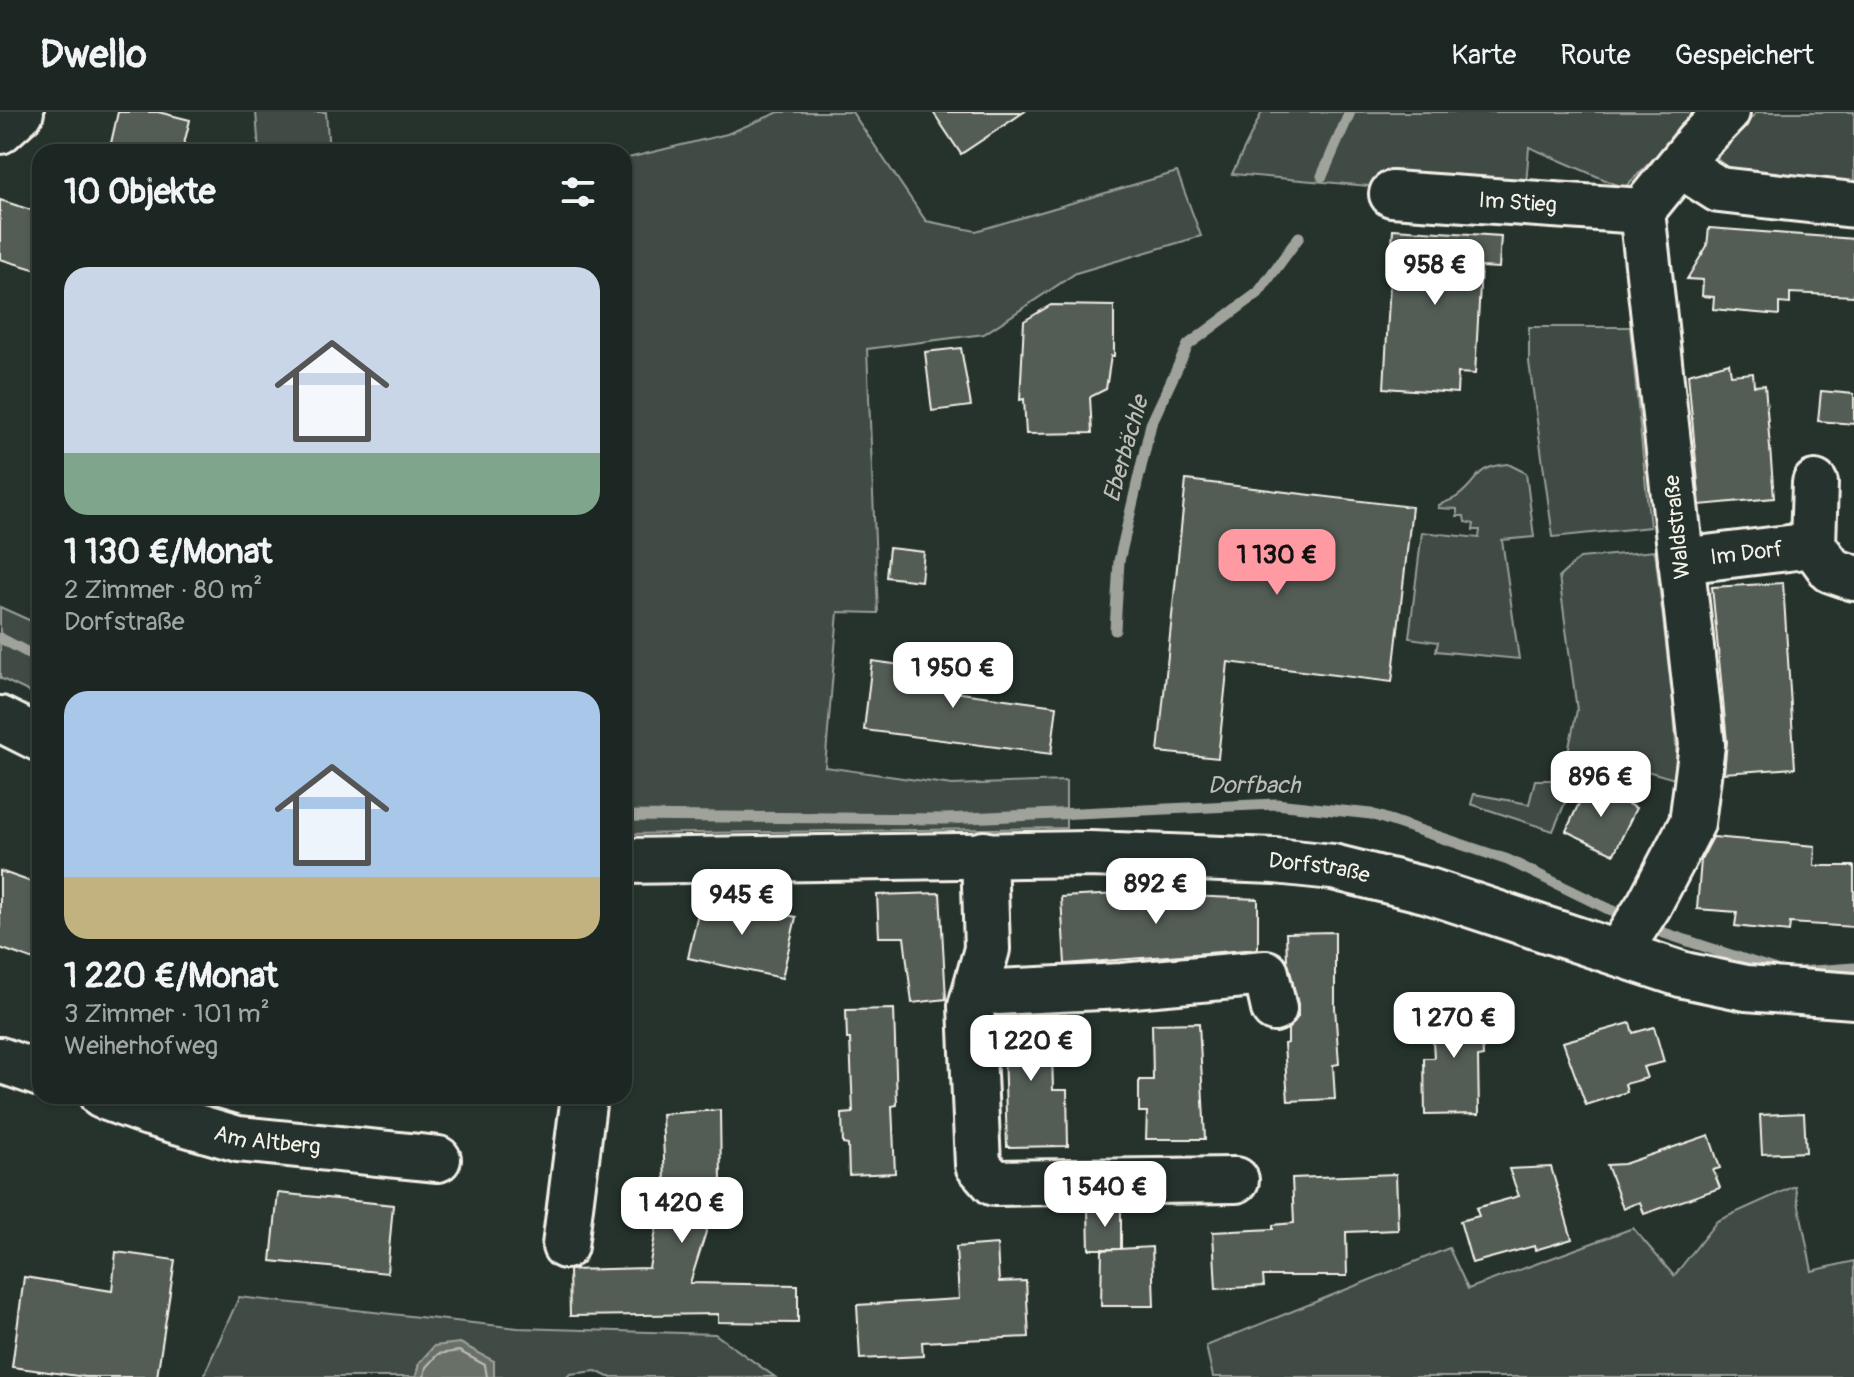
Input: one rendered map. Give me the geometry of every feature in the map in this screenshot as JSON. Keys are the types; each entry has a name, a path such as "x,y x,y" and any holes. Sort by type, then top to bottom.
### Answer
{"street":[{"path":"0,131 21,112"},
{"path":"1642,211 1727,112"},
{"path":"1680,165 1719,190 1854,205"},
{"name":"Im Stieg","path":"1392,194 1642,211"},
{"name":"Waldstraße","path":"1632,933 1692,823 1702,745 1642,211"},
{"name":"Im Dorf","path":"1815,483 1813,545 1831,570 1854,578"},
{"name":"Im Dorf","path":"1681,561 1813,545"},
{"path":"0,719 32,735"},
{"path":"984,854 987,949 971,1006 978,1165 994,1183 1236,1180"},
{"name":"Dorfstraße","path":"632,861 1090,854 1275,861 1333,867 1429,891 1632,933 1684,975 1746,988 1854,996"},
{"path":"978,982 998,992 1122,986 1266,973 1274,1009"},
{"path":"0,1060 32,1071"},
{"name":"Am Altberg","path":"124,1104 238,1139 438,1159"},
{"path":"565,1246 583,1104"}],"shaded area":[{"path":"256,112 326,112 328,144 258,144"},
{"path":"779,112 852,112 926,221 976,231 1177,172 1201,236 1076,273 984,334 867,349 878,613 838,612 825,767 952,785 1066,781 1066,828 632,834 632,157 727,134"},
{"path":"1262,112 1701,112 1624,188 1529,147 1526,185 1392,188 1232,174"},
{"path":"1757,112 1854,112 1854,190 1738,184 1715,155"},
{"path":"1529,327 1630,327 1650,527 1553,537 1529,362"},
{"path":"1508,464 1526,473 1534,537 1502,540 1519,659 1436,651 1438,642 1409,638 1422,532 1479,538 1480,530 1473,530 1474,524 1465,522 1464,516 1457,516 1457,509 1438,508 1439,505 1458,496 1483,471"},
{"path":"1655,551 1674,712 1678,780 1609,760 1579,770 1553,831 1471,804 1474,794 1529,804 1535,780 1562,780 1577,710 1559,577 1580,558"},
{"path":"0,607 32,621 32,693 0,678"},
{"path":"1795,1186 1812,1271 1854,1261 1854,1377 1213,1377 1206,1346 1449,1248 1468,1289 1633,1228 1674,1276 1717,1221"},
{"path":"239,1297 518,1328 715,1334 775,1377 608,1377 596,1371 567,1377 494,1377 494,1361 419,1363 416,1377 203,1377"}],"water":[{"path":"460,1343 494,1361 494,1377 416,1377 419,1363 434,1346"}],"building":[{"path":"118,112 158,112 190,120 184,144 111,144"},
{"path":"933,112 1024,112 961,154"},
{"path":"0,200 32,210 32,269 0,259"},
{"path":"1709,228 1854,239 1854,296 1790,293 1790,304 1779,303 1779,315 1713,309 1714,297 1702,296 1703,280 1687,279 1707,246"},
{"path":"1393,229 1501,236 1499,268 1481,267 1475,374 1458,373 1457,393 1384,388"},
{"path":"1051,305 1114,306 1114,356 1111,356 1106,389 1090,397 1092,433 1026,434 1024,399 1020,400 1024,321"},
{"path":"961,348 971,406 932,411 925,352"},
{"path":"1729,363 1731,375 1753,373 1754,386 1765,385 1774,498 1700,505 1688,374"},
{"path":"1821,391 1854,394 1854,424 1818,421"},
{"path":"1186,480 1412,507 1392,682 1228,662 1218,758 1158,752"},
{"path":"889,548 924,552 921,581 886,577"},
{"path":"1783,583 1795,768 1724,773 1727,742 1712,587"},
{"path":"872,661 995,678 954,692 1057,706 1051,754 864,730"},
{"path":"1588,784 1636,808 1614,854 1566,831"},
{"path":"1713,837 1815,846 1814,866 1854,866 1854,927 1790,923 1789,932 1735,926 1737,912 1697,909 1701,860"},
{"path":"0,871 32,882 32,959 0,948"},
{"path":"940,893 946,999 912,1003 904,937 879,937 877,895"},
{"path":"1187,894 1258,899 1258,949 1065,964 1061,897"},
{"path":"702,895 796,917 782,978 688,958"},
{"path":"1335,932 1339,1064 1333,1065 1335,1099 1288,1101 1284,1044 1288,1043 1288,1029 1298,1017 1298,1004 1287,960 1286,933"},
{"path":"1480,1002 1483,1056 1478,1057 1479,1114 1425,1115 1424,1058 1434,1058 1431,1004"},
{"path":"894,1009 897,1105 892,1106 895,1173 849,1175 848,1145 843,1144 842,1114 853,1113 846,1010"},
{"path":"1051,1014 1053,1090 1067,1090 1068,1146 1007,1147 1004,1051 998,1051 996,1016"},
{"path":"1199,1023 1205,1139 1146,1139 1147,1112 1139,1112 1139,1080 1153,1080 1152,1024"},
{"path":"1630,1023 1633,1033 1654,1027 1664,1062 1643,1067 1647,1078 1625,1084 1627,1092 1586,1105 1563,1042"},
{"path":"720,1110 721,1184 690,1283 798,1285 798,1323 718,1322 718,1314 570,1316 569,1270 649,1268 665,1181 662,1114"},
{"path":"1804,1113 1806,1152 1762,1154 1760,1115"},
{"path":"1709,1135 1720,1168 1713,1170 1720,1188 1644,1214 1640,1202 1623,1208 1607,1165 1624,1164"},
{"path":"1551,1167 1572,1239 1472,1263 1460,1221 1479,1216 1476,1208 1519,1196 1509,1169"},
{"path":"1396,1174 1398,1230 1346,1232 1347,1276 1263,1276 1264,1286 1216,1289 1213,1232 1273,1229 1273,1225 1294,1223 1292,1178"},
{"path":"278,1193 393,1205 387,1273 271,1261"},
{"path":"1088,1209 1121,1210 1121,1249 1089,1249"},
{"path":"997,1244 999,1282 1026,1281 1029,1337 922,1342 923,1356 860,1359 857,1305 959,1299 956,1247"},
{"path":"1152,1247 1154,1306 1101,1306 1102,1250"},
{"path":"116,1252 175,1260 157,1377 85,1377 12,1367 24,1277 112,1291"}],"waterway":[{"name":"Eberbächle","path":"1322,176 1350,112"},
{"name":"Eberbächle","path":"1115,630 1119,561 1151,424 1188,345 1258,293 1299,237"},
{"name":"Dorfbach","path":"0,638 32,655"},
{"name":"Dorfbach","path":"632,816 945,819 1276,804 1371,814 1508,860 1631,920"},
{"name":"Dorfbach","path":"1646,927 1782,972"},
{"name":"Dorfbach","path":"1799,972 1854,968"}]}
